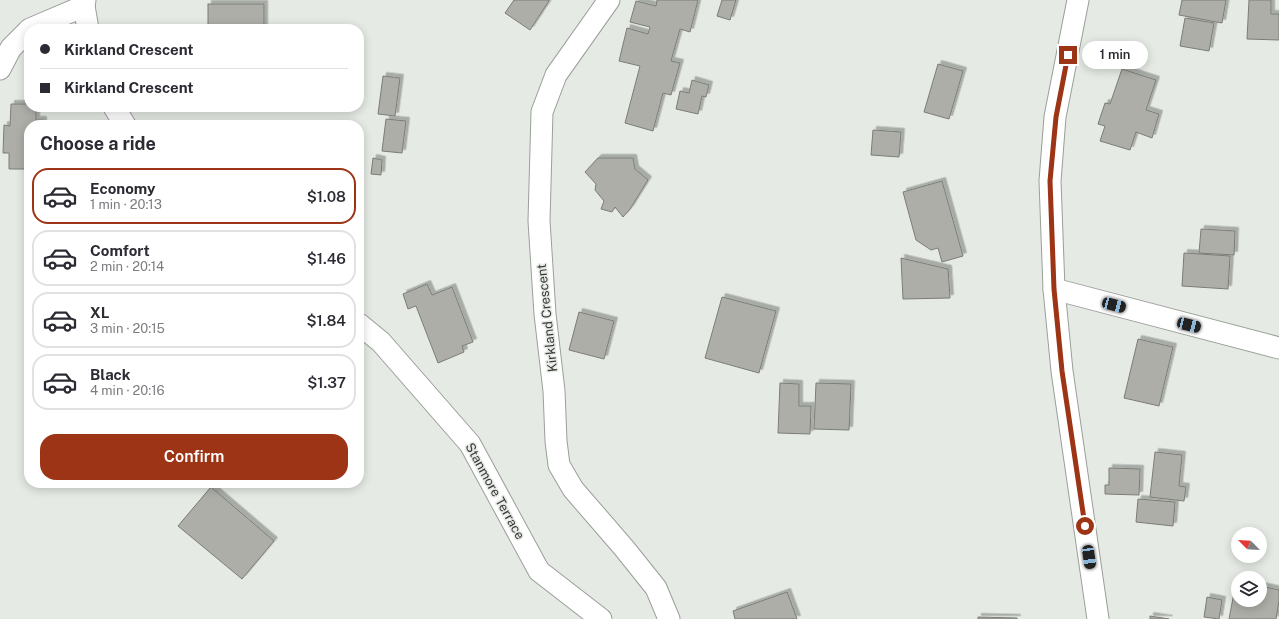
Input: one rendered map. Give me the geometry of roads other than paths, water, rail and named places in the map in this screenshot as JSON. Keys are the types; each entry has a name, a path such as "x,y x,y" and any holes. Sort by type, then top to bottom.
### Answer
{"street":[{"name":"Kirkland Crescent","path":"609,0 556,75 542,112 539,221 545,314 554,391 556,441 559,465 573,489 656,588 670,619"},
{"path":"1078,0 1056,117 1050,174 1054,289 1062,371 1098,619"},
{"path":"40,24 84,3 87,24"},
{"path":"0,69 11,48 24,35"},
{"path":"1054,289 1279,348"},
{"name":"Stanmore Terrace","path":"364,328 381,342 470,444 539,571 601,619"}]}
